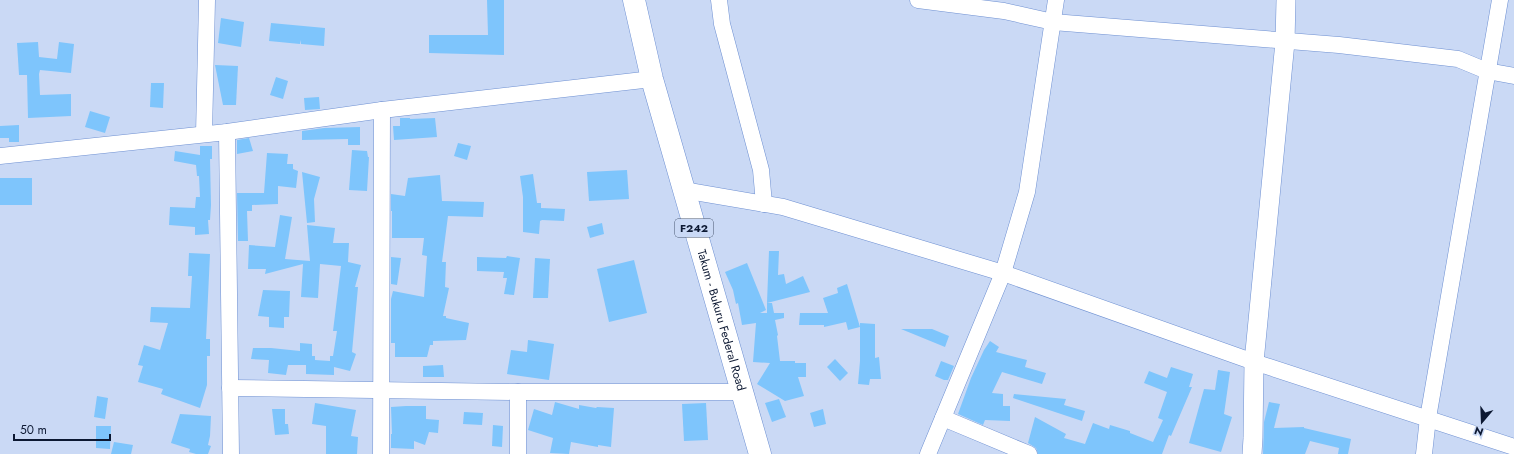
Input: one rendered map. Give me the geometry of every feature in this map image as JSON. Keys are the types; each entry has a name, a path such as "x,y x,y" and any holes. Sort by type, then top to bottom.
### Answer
{"main road":[{"name":"Takum - Bukuru Federal Road","path":"634,0 652,79 760,454"}],"street":[{"path":"204,134 207,0"},
{"path":"719,0 722,24 761,170 764,204"},
{"path":"918,0 1004,11 1053,22 1285,42 1339,45 1458,60 1487,70 1514,76"},
{"path":"928,454 1003,272 1027,192 1056,0"},
{"path":"1252,454 1254,362 1285,42 1286,0"},
{"path":"1424,454 1428,418 1500,0"},
{"path":"0,156 227,132 382,110 652,79"},
{"path":"382,110 382,454"},
{"path":"227,132 231,454"},
{"path":"683,190 783,207 1003,272 1254,362 1514,447"},
{"path":"230,388 518,392 742,392"},
{"path":"518,392 518,454"},
{"path":"943,418 1029,454"}],"building":[{"path":"487,0 504,0 504,55 429,53 429,35 488,35"},
{"path":"221,18 244,22 241,47 218,43"},
{"path":"271,23 325,28 324,46 301,44 301,40 300,44 269,41"},
{"path":"38,42 39,57 57,59 59,42 74,44 71,73 40,70 39,74 40,95 71,94 71,116 28,118 27,75 19,75 17,43"},
{"path":"215,65 238,66 236,105 223,105"},
{"path":"276,77 288,81 283,99 270,95"},
{"path":"151,83 164,83 163,108 150,107"},
{"path":"319,97 320,109 305,110 304,98"},
{"path":"90,111 110,117 105,133 85,127"},
{"path":"400,118 435,118 437,137 394,140 393,126 400,126"},
{"path":"19,125 19,142 9,142 9,138 0,138 0,126"},
{"path":"360,127 360,145 348,145 348,139 302,140 302,131 324,128"},
{"path":"249,138 253,151 237,154 237,140"},
{"path":"458,143 471,146 467,160 454,156"},
{"path":"200,146 212,146 212,159 210,159 211,205 210,220 208,220 209,234 195,235 195,227 169,225 170,207 195,208 196,197 200,197 199,176 197,176 196,165 174,161 175,151 200,155"},
{"path":"352,150 367,151 369,157 367,191 349,190"},
{"path":"267,153 288,154 287,164 293,164 293,169 298,171 296,188 278,186 278,204 252,205 252,211 247,211 248,241 238,241 237,193 264,193"},
{"path":"627,170 629,199 589,201 587,172"},
{"path":"302,172 320,177 314,199 315,222 307,223"},
{"path":"533,174 537,203 541,203 541,208 565,209 564,221 540,221 539,234 523,232 523,197 520,176"},
{"path":"440,175 442,201 484,202 483,217 448,216 442,262 446,262 445,287 449,288 443,316 469,323 466,340 433,341 433,345 430,345 427,357 395,357 395,343 391,343 391,299 393,291 424,297 427,256 422,255 424,238 392,238 391,194 405,196 408,178"},
{"path":"0,178 32,178 32,205 0,205"},
{"path":"280,215 292,217 285,259 310,261 307,225 335,228 333,243 349,243 348,262 361,265 355,287 358,287 352,352 356,354 350,371 334,367 334,375 306,374 306,365 288,365 286,375 268,373 269,360 251,359 253,348 300,351 300,343 312,344 312,356 315,356 315,360 330,361 330,356 333,356 337,331 333,331 341,266 320,264 318,298 301,297 303,264 265,274 266,269 248,269 249,245 275,247"},
{"path":"602,223 604,234 590,238 587,227"},
{"path":"769,251 779,251 778,275 784,274 786,284 803,276 810,292 767,303"},
{"path":"189,253 210,254 206,339 210,339 210,356 207,356 207,385 200,408 161,394 163,389 138,382 143,366 138,365 144,345 160,350 168,323 150,322 151,307 190,308 192,276 188,276"},
{"path":"507,256 520,258 514,295 504,294 507,278 503,278 504,272 477,271 477,257 506,258"},
{"path":"391,257 401,258 397,285 391,284"},
{"path":"535,258 550,259 548,298 533,298"},
{"path":"634,260 647,313 609,322 597,269"},
{"path":"747,263 766,310 760,313 767,313 767,303 772,303 774,313 784,313 784,318 775,320 780,361 806,363 806,377 798,377 804,396 785,401 757,384 770,363 753,362 756,323 742,325 738,303 736,304 733,290 725,272"},
{"path":"847,284 860,327 848,330 846,322 824,327 824,325 799,325 800,313 828,313 823,298 838,293 837,288"},
{"path":"263,290 290,291 289,317 284,317 284,328 269,327 269,317 258,316"},
{"path":"860,323 875,324 875,358 879,357 881,379 870,379 869,385 858,384 860,361"},
{"path":"901,329 932,329 949,336 945,347"},
{"path":"528,340 554,344 549,380 507,374 511,350 527,352"},
{"path":"990,341 999,347 996,352 1027,360 1025,367 1046,373 1042,384 1002,372 992,393 1003,394 1003,406 1010,406 1010,421 985,420 983,425 958,414 971,378 984,350"},
{"path":"835,359 848,373 840,381 827,367"},
{"path":"941,361 954,366 948,380 935,376"},
{"path":"443,365 444,377 423,377 423,366"},
{"path":"1171,367 1193,374 1189,387 1192,387 1171,436 1169,435 1162,454 1038,454 1036,448 1028,443 1035,417 1066,434 1064,438 1085,444 1093,423 1109,429 1110,425 1130,431 1130,433 1153,442 1163,420 1158,418 1167,392 1144,383 1149,371 1167,378"},
{"path":"1218,370 1230,372 1224,414 1232,417 1221,452 1189,443 1204,389 1215,390"},
{"path":"1014,394 1066,399 1064,405 1085,411 1082,421 1013,398"},
{"path":"97,396 108,398 105,419 94,417"},
{"path":"779,399 786,417 772,422 765,403"},
{"path":"555,402 579,409 579,405 596,408 614,408 611,447 598,445 598,447 571,442 569,454 550,453 553,438 528,430 534,409 552,415"},
{"path":"1269,402 1280,404 1274,428 1304,427 1351,439 1348,454 1338,454 1339,448 1310,441 1305,454 1263,454 1264,422"},
{"path":"315,403 356,410 351,436 358,437 357,454 326,454 326,426 312,424"},
{"path":"706,403 708,440 684,441 682,404"},
{"path":"426,406 426,419 439,420 438,433 429,432 425,445 414,441 414,449 391,448 391,407"},
{"path":"272,409 285,409 285,424 288,424 289,434 275,435"},
{"path":"823,409 826,424 814,427 810,413"},
{"path":"464,412 483,413 482,425 463,424"},
{"path":"180,414 211,416 208,445 211,446 208,454 196,454 189,452 190,449 171,443"},
{"path":"493,425 503,426 502,447 492,446"},
{"path":"96,426 111,426 110,449 96,448"},
{"path":"114,442 133,445 131,454 111,454"}]}
